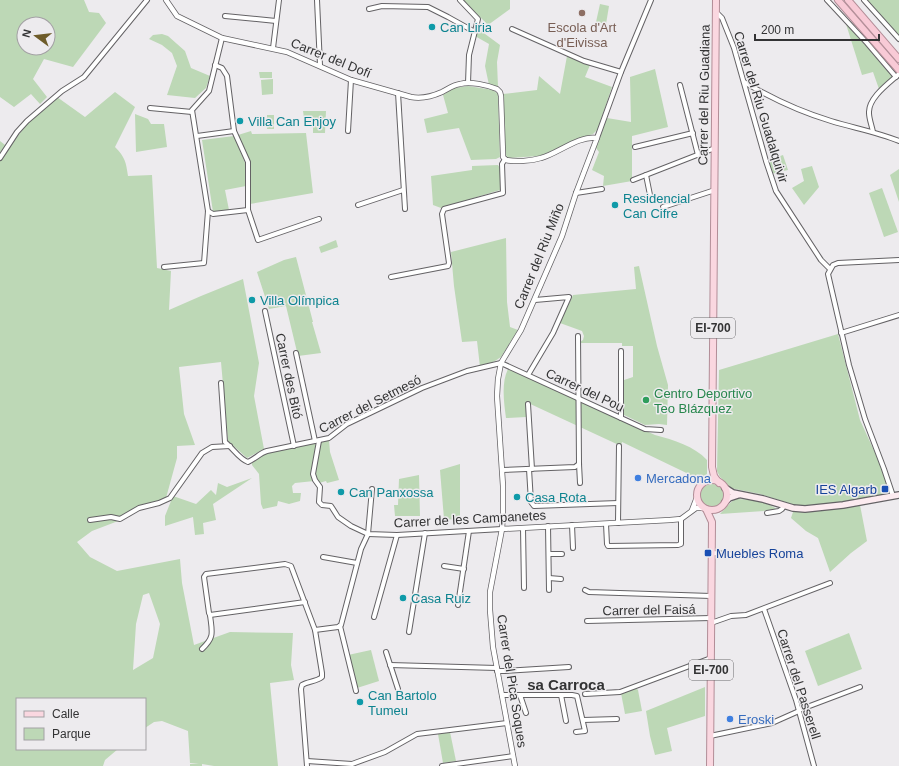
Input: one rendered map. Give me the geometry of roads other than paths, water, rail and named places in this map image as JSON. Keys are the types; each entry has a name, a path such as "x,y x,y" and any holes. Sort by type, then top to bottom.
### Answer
{"highway":[{"path":"837,0 898,74"},
{"path":"848,0 899,59"}],"main road":[{"name":"Carrer del Riu Guadiana","path":"715,190 716,0"},
{"name":"EI-700","path":"712,522 705,508 700,504 697,498 700,488 710,476 712,467 715,190"},
{"name":"EI-700","path":"712,467 714,476 725,488"},
{"path":"705,483 713,481 719,483"},
{"path":"725,488 731,492 763,499 784,506 805,509 828,507 896,496"},
{"path":"725,488 725,502"},
{"path":"725,502 729,498 740,494"},
{"name":"EI-700","path":"710,766 712,522 715,514 725,502"},
{"path":"705,508 712,510 719,508"}],"street":[{"path":"0,158 17,132 36,112 62,91 84,77 147,0"},
{"name":"Carrer del Dofí","path":"166,0 177,16 222,38 273,48 289,53 351,80 416,98 441,93 455,85 468,83 494,88 500,92 502,154 505,159 502,164 503,193 444,209 442,214 450,264 448,266 391,277"},
{"path":"273,48 279,0"},
{"path":"317,0 320,66"},
{"path":"460,0 478,19 468,55 468,83"},
{"name":"Carrer del Riu Miño","path":"502,529 502,470 497,389 501,363 521,330 562,236 596,138 621,72 651,0"},
{"path":"826,0 898,74 880,91 869,108 873,132"},
{"path":"864,0 899,39"},
{"path":"370,9 382,6 428,7 448,16 474,32"},
{"name":"Carrer del Riu Guadalquivir","path":"716,14 722,18 734,48 776,191 821,260 830,269"},
{"path":"224,16 276,21"},
{"path":"512,29 584,61 621,72"},
{"path":"164,267 204,262 208,211 192,110 209,91 222,38"},
{"path":"216,65 222,68 227,76 234,131 248,162 248,210 258,240 319,219"},
{"path":"348,131 351,80"},
{"path":"744,82 763,93 806,111 899,141"},
{"path":"680,84 698,155"},
{"path":"398,93 404,209"},
{"path":"150,108 192,112"},
{"path":"197,136 234,131"},
{"path":"635,147 693,133"},
{"path":"505,159 509,161 540,158 577,142 590,138 596,138"},
{"path":"633,180 715,148"},
{"path":"646,175 650,195"},
{"path":"576,193 602,189"},
{"path":"358,205 403,190"},
{"path":"664,207 715,190"},
{"path":"208,211 213,214 248,210"},
{"path":"896,496 865,419 841,333 828,274 830,269 838,263 899,260"},
{"path":"528,375 553,333 569,297 535,300"},
{"name":"Carrer des Bitó","path":"265,311 294,446"},
{"path":"841,333 899,315"},
{"path":"578,336 580,483"},
{"path":"621,351 621,418"},
{"path":"296,353 317,441 313,474 320,487 320,504 331,506 338,517 351,526 368,534"},
{"name":"Carrer del Pou","path":"501,363 646,429 662,430"},
{"name":"Carrer del Setmesó","path":"230,446 243,460 248,462 253,460 260,453 329,438 347,424 422,388 468,371 501,363"},
{"path":"221,383 225,442 230,446"},
{"path":"528,404 531,502 534,506 618,503"},
{"path":"90,520 111,517 120,519 139,508 159,503 170,498 202,453 212,447 230,446"},
{"path":"618,446 618,523"},
{"path":"502,470 575,467 579,464"},
{"path":"356,691 340,626 361,549 368,534 372,489"},
{"path":"692,510 697,498"},
{"path":"767,513 779,512 784,506"},
{"path":"606,524 608,546 678,545 681,544 680,519 692,510 705,508"},
{"name":"Carrer de les Campanetes","path":"368,534 469,531 680,519"},
{"path":"572,525 573,548"},
{"path":"548,526 549,590"},
{"path":"523,528 524,588"},
{"name":"Carrer del Pica Soques","path":"502,529 490,592 490,610 497,669 515,766"},
{"path":"458,605 469,531"},
{"path":"409,632 425,533"},
{"path":"374,617 397,534"},
{"path":"712,553 756,556"},
{"path":"549,554 562,554"},
{"path":"323,557 357,563"},
{"path":"202,649 210,642 212,636 204,578 206,574 285,564 291,566 315,630 322,672 322,677 320,679 302,685 307,766"},
{"path":"444,566 464,569"},
{"path":"549,578 561,579"},
{"name":"Carrer del Faisá","path":"587,621 711,621 731,616 746,615 830,583"},
{"path":"585,590 589,592 711,596"},
{"path":"210,615 305,602"},
{"name":"Carrer del Passerell","path":"764,609 799,711 814,766"},
{"path":"315,630 340,626"},
{"path":"386,652 398,689"},
{"path":"585,694 620,692 711,658"},
{"path":"390,665 497,669 505,671 569,667"},
{"path":"710,736 772,723 860,687"},
{"path":"502,695 577,696 585,731 576,732"},
{"path":"520,695 526,712"},
{"path":"561,695 566,721"},
{"path":"582,720 617,719"},
{"path":"307,761 352,764 385,752 417,734 507,723"},
{"path":"442,766 462,765 513,756"}],"place":[{"name":"Escola d'Art d'Eivissa","path":"582,13"},
{"name":"Can Liria","path":"432,27"},
{"name":"Villa Can Enjoy","path":"240,121"},
{"name":"Residencial Can Cifre","path":"615,205"},
{"name":"Villa Olímpica","path":"252,300"},
{"name":"Centro Deportivo Teo Blázquez","path":"646,400"},
{"name":"Mercadona","path":"638,478"},
{"name":"IES Algarb","path":"885,489"},
{"name":"Can Panxossa","path":"341,492"},
{"name":"Casa Rota","path":"517,497"},
{"name":"Muebles Roma","path":"708,553"},
{"name":"Casa Ruiz","path":"403,598"},
{"name":"Can Bartolo Tumeu","path":"360,702"},
{"name":"Eroski","path":"730,719"}],"district":[{"name":"sa Carroca","path":"566,684"}]}
